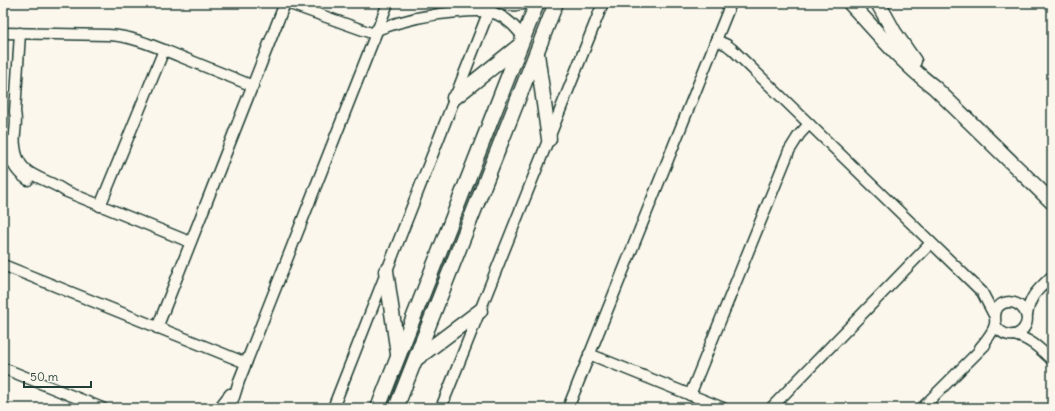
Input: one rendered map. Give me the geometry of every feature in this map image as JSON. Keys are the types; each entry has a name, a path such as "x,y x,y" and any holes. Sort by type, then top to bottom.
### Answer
{"street":[{"path":"157,328 286,3 376,32 406,20 490,7"},
{"path":"228,408 234,397 246,363 388,3"},
{"path":"502,3 515,6 528,3"},
{"path":"378,408 537,3"},
{"path":"396,408 556,3"},
{"path":"441,408 603,3"},
{"path":"568,408 730,3"},
{"path":"850,3 903,61 934,86"},
{"path":"878,3 901,44 934,86 1052,202"},
{"path":"490,7 496,14 505,18 518,30 522,40"},
{"path":"333,408 490,7"},
{"path":"3,33 116,36 131,38 253,86"},
{"path":"20,33 14,146 20,163 24,168 33,176 56,185 64,191 190,242"},
{"path":"454,98 522,40"},
{"path":"716,40 728,45 982,292 997,299 1015,303 1023,307 1026,320 1036,345"},
{"path":"100,206 164,50"},
{"path":"537,52 549,138"},
{"path":"690,395 789,152 799,135 809,124"},
{"path":"771,408 932,243"},
{"path":"3,265 246,363"},
{"path":"386,271 398,355"},
{"path":"922,408 980,348 989,335 998,307 1008,302 1022,299 1034,294 1052,276"},
{"path":"982,292 995,320 997,328 1004,334 1024,338 1036,345 1052,360"},
{"path":"1014,335 1021,332 1034,294"},
{"path":"415,359 480,311"},
{"path":"980,348 993,339 1004,334"},
{"path":"589,354 723,408"},
{"path":"3,368 102,408"},
{"path":"219,408 239,381"}]}
